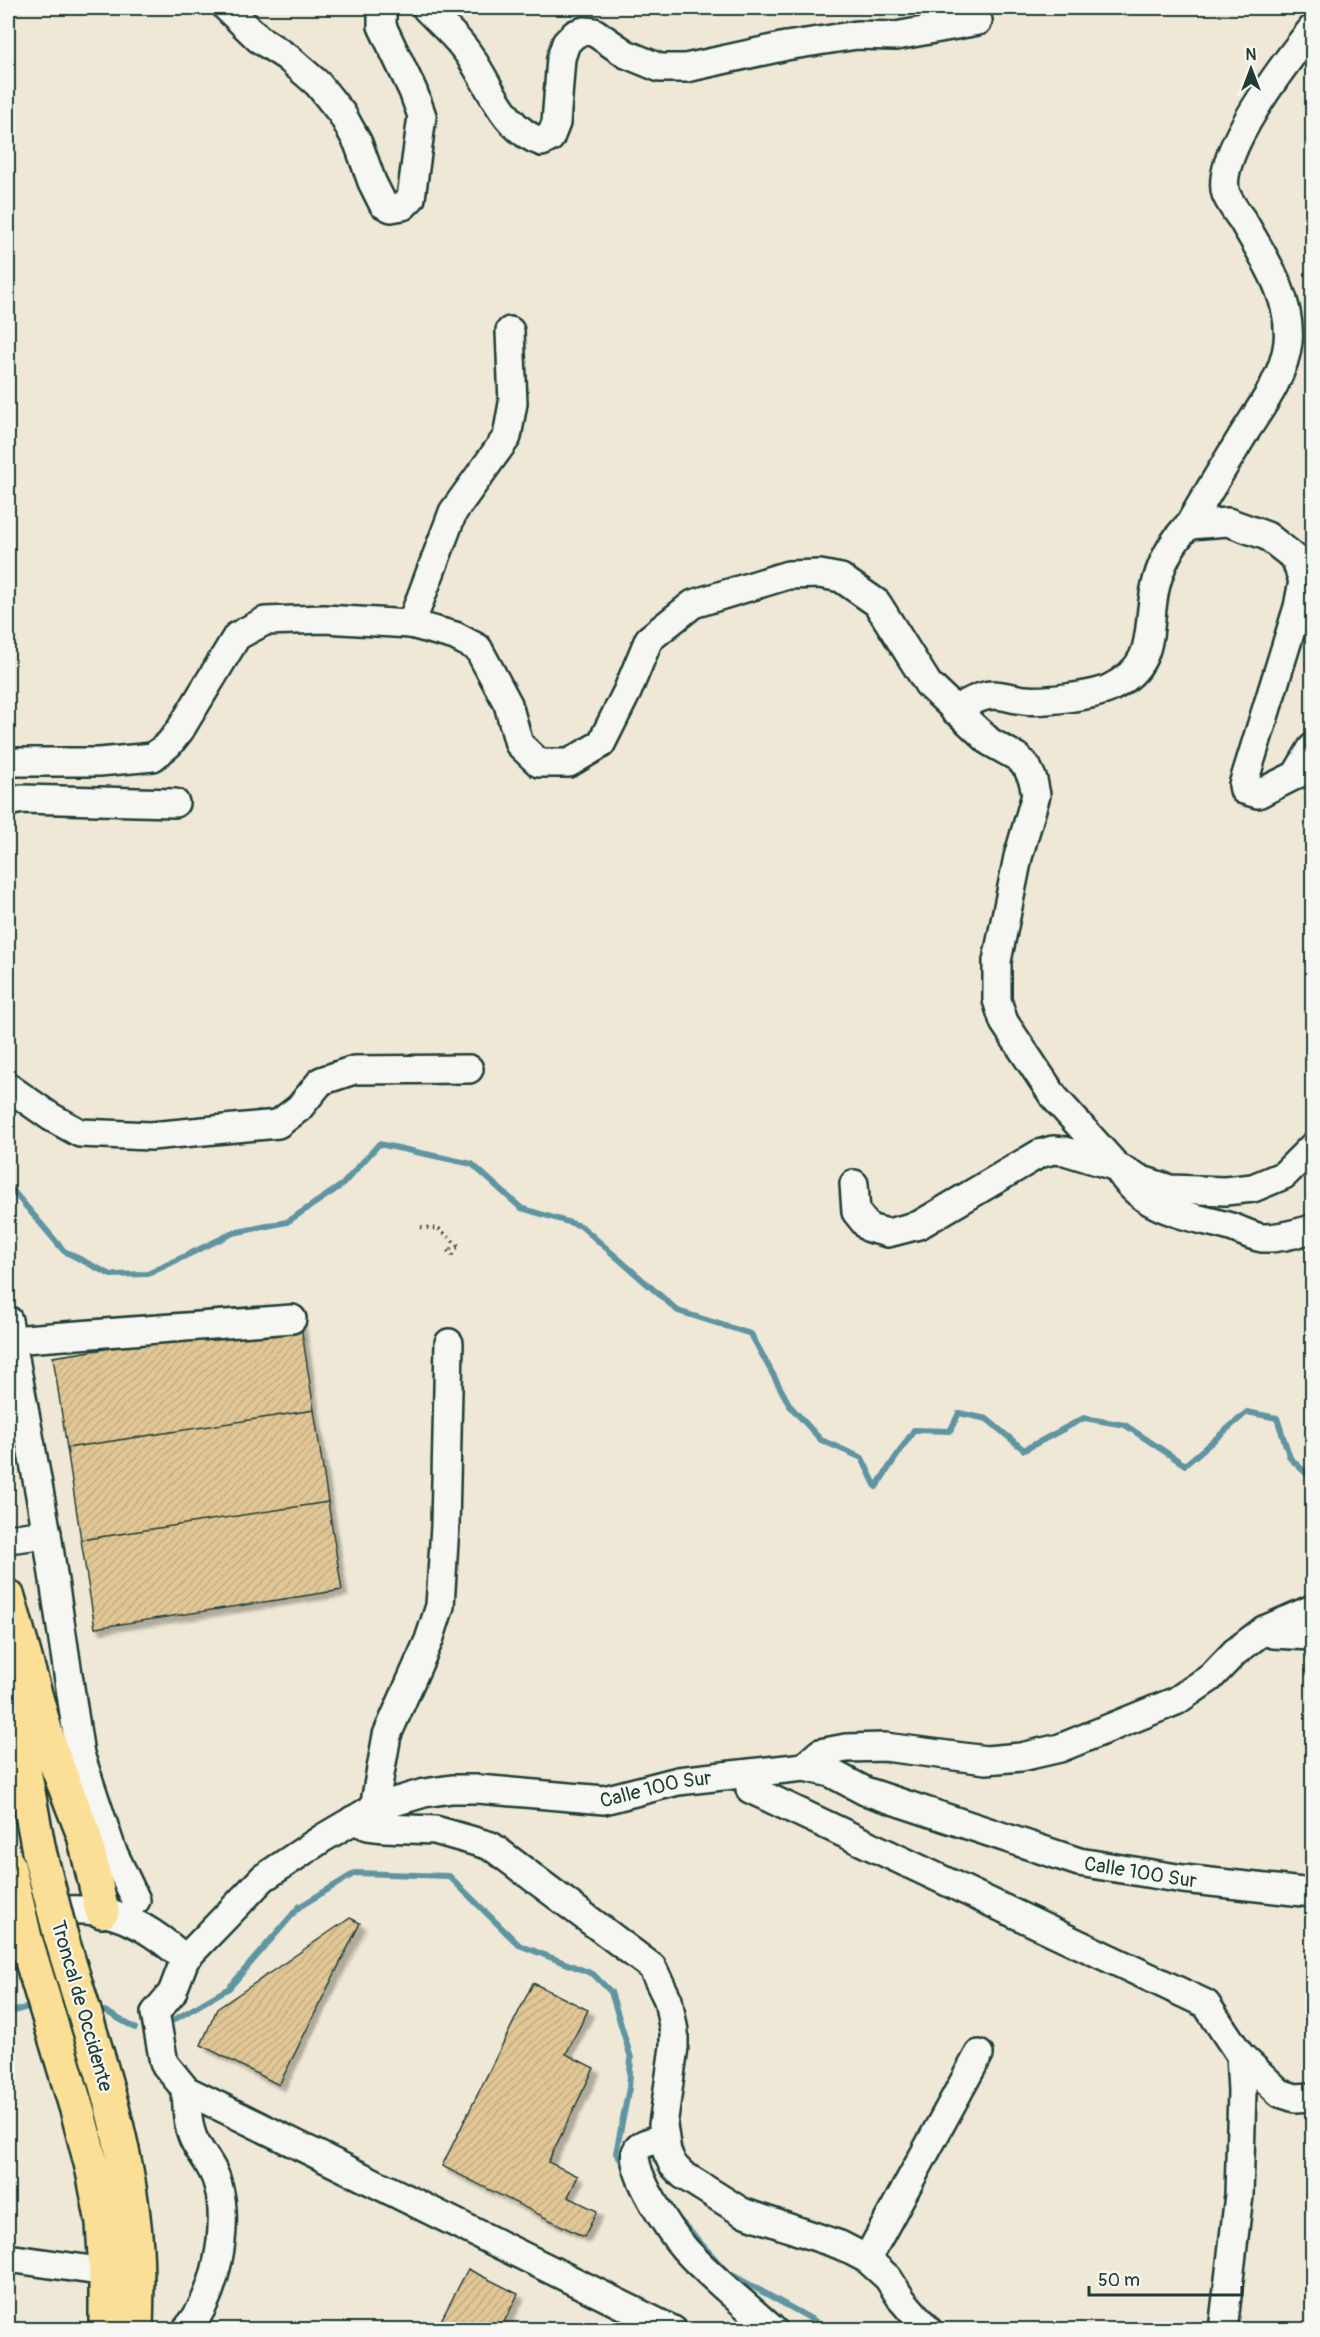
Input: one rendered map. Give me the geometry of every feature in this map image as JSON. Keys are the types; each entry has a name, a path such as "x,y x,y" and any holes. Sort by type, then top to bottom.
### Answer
{"highway":[{"path":"8,1597 50,1748 84,1835 102,1911"},
{"name":"Troncal de Occidente","path":"8,1684 39,1851 33,1925 93,2171 103,2223 106,2330"},
{"name":"Troncal de Occidente","path":"8,1864 111,2106 125,2167 134,2223 138,2272 136,2330"}],"street":[{"path":"227,8 259,39 287,57 318,84 342,114 358,143 375,190 383,204 391,208 403,206 411,198 422,116 413,91 382,26 382,8"},
{"path":"426,8 465,48 496,102 525,133 542,142 550,138 556,123 561,58 566,43 575,34 584,31 594,32 626,54 660,68 686,68 857,35 896,36 978,21"},
{"path":"954,710 979,697 993,695 1027,700 1095,693 1123,681 1143,658 1149,644 1155,589 1177,537 1189,525 1270,392 1284,360 1288,343 1286,308 1265,260 1226,194 1226,169 1233,149 1273,79 1312,29"},
{"path":"411,624 453,513 507,437 513,403 510,331"},
{"path":"1189,525 1228,522 1268,536 1295,558 1303,581 1298,607 1243,785 1244,790 1258,794 1296,775 1312,748"},
{"path":"8,762 99,762 153,757 169,744 180,730 237,636 265,621 324,619 411,624 455,636 478,648 508,704 519,744 539,763 569,763 601,744 627,692 649,639 693,604 788,575 820,574 841,578 877,603 928,684 990,742 1017,757 1027,767 1033,780 1036,795 1018,856 997,961 997,1000 1004,1022 1054,1097 1117,1167 1126,1183 1152,1203 1185,1217 1227,1226 1261,1238 1278,1237 1312,1228"},
{"path":"8,802 22,799 175,803"},
{"path":"8,1087 51,1117 80,1132 152,1136 278,1124 299,1108 321,1080 354,1070 469,1069"},
{"path":"854,1184 856,1212 869,1228 888,1233 919,1225 1039,1154 1053,1150 1065,1151 1117,1167 1142,1180 1170,1189 1225,1191 1253,1188 1284,1175 1312,1147"},
{"path":"136,1900 112,1850 80,1754 47,1534 9,1330 292,1320"},
{"path":"449,1343 446,1526 440,1606 429,1640 387,1735 363,1814 384,1828 435,1830 491,1846 652,1967 668,2000 674,2031 674,2047 663,2125 664,2139 673,2165 683,2175 742,2212 840,2246 867,2259 888,2278 902,2300 928,2330"},
{"path":"8,1539 47,1534"},
{"path":"804,1767 820,1753 856,1748 885,1748 986,1760 1021,1757 1060,1748 1176,1701 1210,1678 1235,1652 1264,1630 1312,1609"},
{"path":"1264,1630 1273,1634 1312,1636"},
{"name":"Calle 100 Sur","path":"186,2090 164,2063 155,2013 172,1993 185,1959 263,1878 363,1814 424,1793 452,1789 478,1789 604,1800 678,1781 804,1767 831,1773 865,1791 1079,1862 1183,1879 1312,1893"},
{"path":"750,1789 1206,2004 1240,2055 1280,2093 1295,2098 1312,2097"},
{"path":"8,1900 33,1925 70,1908 102,1911 132,1921 161,1937 185,1959"},
{"path":"867,2259 979,2054"},
{"path":"1223,2330 1239,2195 1242,2091 1240,2055"},
{"path":"186,2090 190,2127 194,2140 204,2153 218,2184 223,2217 222,2233 209,2293 203,2307 186,2330"},
{"path":"186,2090 673,2330"},
{"path":"664,2139 640,2146 636,2153 635,2161 645,2190 684,2248 773,2330"},
{"path":"8,2258 106,2272"}],"path":[{"path":"421,1227 439,1229 460,1247 447,1251 453,1256"}],"building":[{"path":"300,1319 314,1410 67,1448 53,1357"},
{"path":"314,1410 328,1502 81,1540 67,1448"},
{"path":"328,1502 342,1590 95,1628 81,1540"},
{"path":"350,1918 360,1923 279,2085 201,2045 217,2009"},
{"path":"533,1983 588,2010 566,2054 594,2068 548,2162 578,2176 568,2197 597,2211 584,2237 442,2166"},
{"path":"468,2269 518,2294 500,2330 436,2330"}],"waterway":[{"path":"8,1185 64,1251 111,1275 148,1274 233,1233 287,1222 342,1185 379,1144 472,1164 521,1208 581,1226 678,1311 751,1334 790,1406 821,1440 862,1458 876,1487 914,1430 950,1431 959,1413 987,1419 1024,1450 1084,1418 1125,1425 1185,1465 1247,1412 1277,1418 1290,1458 1308,1475 1312,1471"},
{"path":"167,2024 229,1988 299,1907 355,1873 449,1876 519,1945 593,1974 611,1992 631,2058 629,2088 616,2153 627,2169"},
{"path":"8,2013 28,2007"},
{"path":"105,2011 135,2028"},
{"path":"677,2217 727,2272 815,2321 821,2330"}]}
